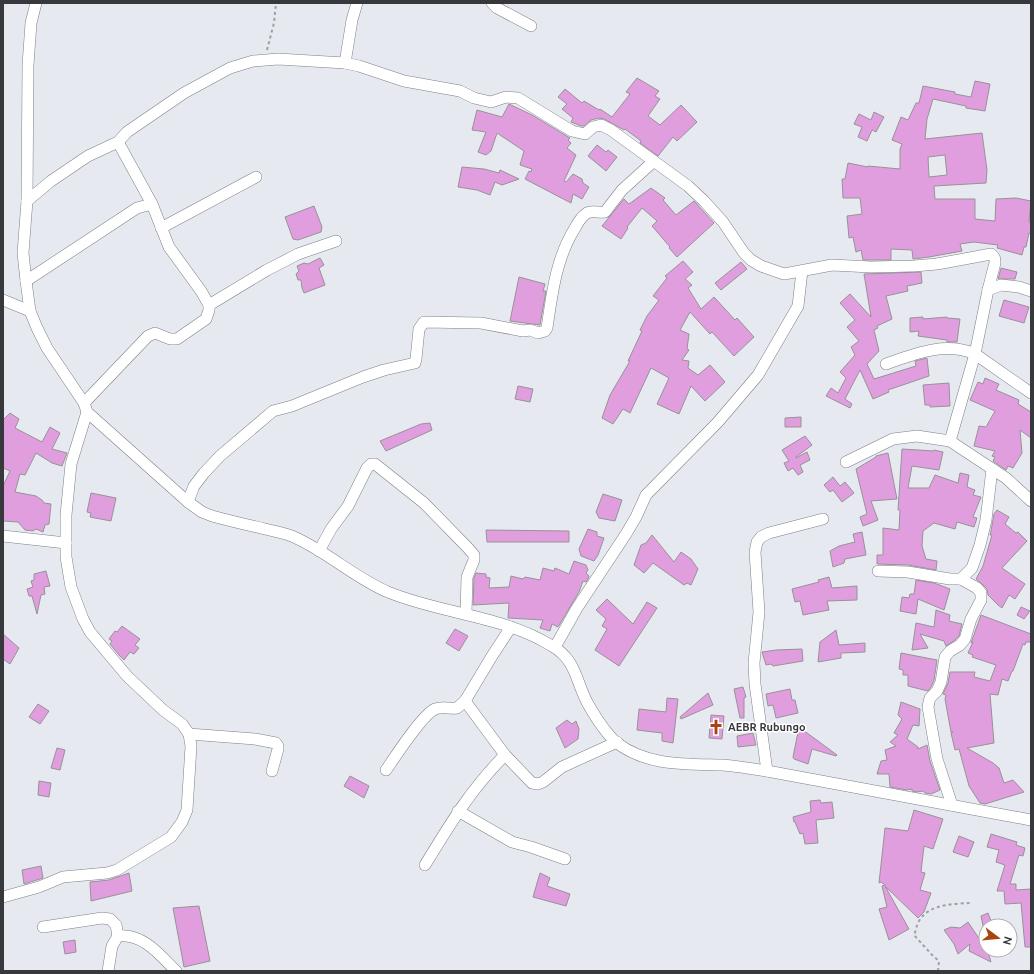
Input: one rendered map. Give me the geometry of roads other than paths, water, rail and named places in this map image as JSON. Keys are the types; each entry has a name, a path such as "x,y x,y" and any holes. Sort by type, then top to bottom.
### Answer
{"street":[{"path":"36,3 31,23 28,65 28,201 23,253 30,311 47,348 86,407 188,502 202,512 212,516 296,538 319,551 355,575 387,591 412,601 511,627 555,647 572,664 583,695 600,724 617,742 644,758 694,765 724,766 767,771 1031,820"},
{"path":"346,63 352,20 357,3"},
{"path":"492,3 497,8 531,26"},
{"path":"28,201 51,181 88,156 118,142 127,132 184,93 230,68 253,61 278,59 346,63 404,81 460,91 474,98 490,102 506,97 518,98 572,131 585,134 593,127 601,125 611,130 688,186 723,222 744,253 751,260 761,266 784,274 832,265 871,267 937,264 991,254 995,259 995,263 975,354 950,441"},
{"path":"3,898 39,887 63,877 107,873 117,870 171,837 182,822 187,810 191,746 189,734 182,724 163,710 127,676 90,632 83,620 71,587 66,557 66,515 71,464 86,407 148,336 155,333 170,339 177,339 206,319 209,310 209,305 201,291 169,247 152,204 118,142"},
{"path":"188,502 194,486 204,473 220,456 273,411 292,406 363,377 384,370 415,363 419,329 424,322 481,323 522,331 530,330 538,333 545,331 547,328 553,286 561,256 580,219 588,212 602,213 607,210 622,190 654,161"},
{"path":"161,228 256,178"},
{"path":"26,281 137,208 152,204"},
{"path":"209,305 267,270 298,254 336,241"},
{"path":"555,647 577,608 626,534 646,495 718,422 758,375 798,306 802,271"},
{"path":"988,290 1001,285 1019,287 1031,291"},
{"path":"3,300 30,311"},
{"path":"886,364 915,354 938,349 967,351 975,354 1031,393"},
{"path":"846,462 893,440 917,436 950,441 1006,478 1031,501"},
{"path":"319,551 331,529 348,506 367,468 371,464 374,464 424,502 474,555 474,560 467,577 466,614"},
{"path":"961,579 972,568 980,545 986,520 992,469"},
{"path":"767,771 755,684 754,663 759,612 755,552 757,542 761,536 823,519"},
{"path":"3,536 66,543"},
{"path":"878,571 908,572 950,580 961,579 977,588 982,593 981,600 971,619 965,639 960,645 950,651 946,657 941,682 937,691 930,698 928,707 937,759 952,805"},
{"path":"386,770 415,729 433,710 440,708 457,708 465,702 511,627"},
{"path":"465,702 505,754 532,783 538,784 543,782 562,767 617,742"},
{"path":"189,734 255,739 276,743 278,749 272,771"},
{"path":"425,866 458,811 486,774 505,754"},
{"path":"458,811 512,842 565,859"},
{"path":"42,927 102,918 110,919 116,925 118,936 112,946 108,971"},
{"path":"118,936 130,937 143,941 158,953 176,971"}],"place":[{"name":"AEBR Rubungo","path":"716,727"}]}
